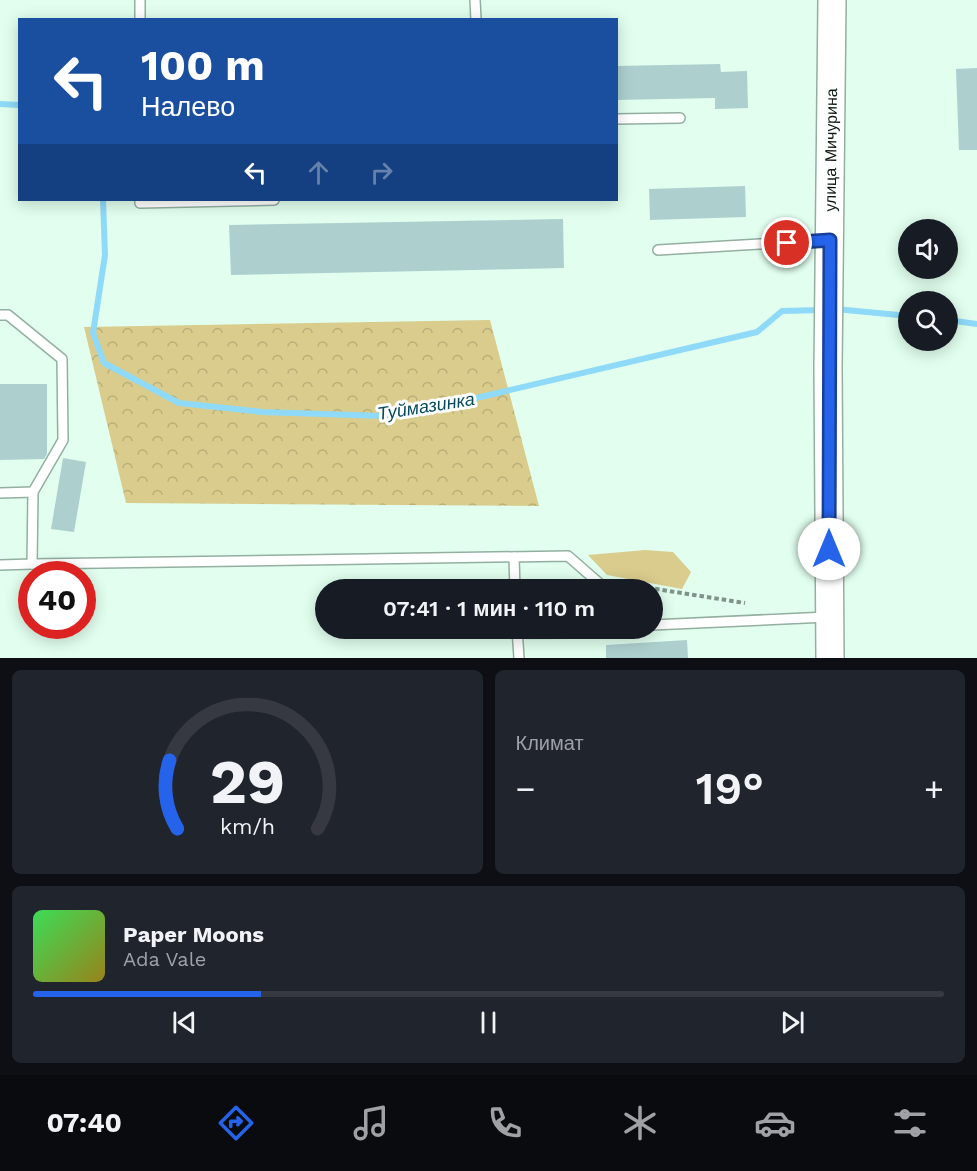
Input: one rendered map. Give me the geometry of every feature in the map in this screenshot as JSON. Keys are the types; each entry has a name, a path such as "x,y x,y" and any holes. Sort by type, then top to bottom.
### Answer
{"street":[{"name":"улица Мичурина","path":"830,658 832,0"}],"lane":[{"path":"140,0 140,18"},
{"path":"475,0 476,18"},
{"path":"618,119 680,118"},
{"path":"140,201 140,203 229,201"},
{"path":"658,250 830,240"},
{"path":"0,315 8,315 62,360 63,440 33,492 32,561"},
{"path":"0,493 33,492"},
{"path":"96,563 568,556 594,579"},
{"path":"514,557 515,579"},
{"path":"0,565 18,564"},
{"path":"663,625 829,617"},
{"path":"518,639 519,658"}],"green space":[{"path":"490,320 539,506 126,503 84,327"},
{"path":"645,550 673,552 691,572 682,589 663,585 663,579 628,579 607,575 588,555"}],"building":[{"path":"720,64 721,72 747,71 748,108 715,109 715,98 618,100 618,66"},
{"path":"977,68 977,150 959,150 956,69"},
{"path":"745,186 746,217 650,220 649,189"},
{"path":"563,219 564,268 231,275 229,225"},
{"path":"0,384 47,384 47,454 44,459 0,460"},
{"path":"63,458 86,462 74,532 51,529"},
{"path":"687,640 688,658 606,658 606,645"}],"waterway":[{"name":"Туймазинка","path":"0,104 18,105"},
{"name":"Туймазинка","path":"103,201 105,255 93,333 104,363 179,403 262,412 383,416 455,403 757,332 782,311 822,310"},
{"name":"Туймазинка","path":"835,309 898,315"},
{"name":"Туймазинка","path":"958,321 977,324"}],"route":[{"path":"787,243 830,240 829,549"}]}
